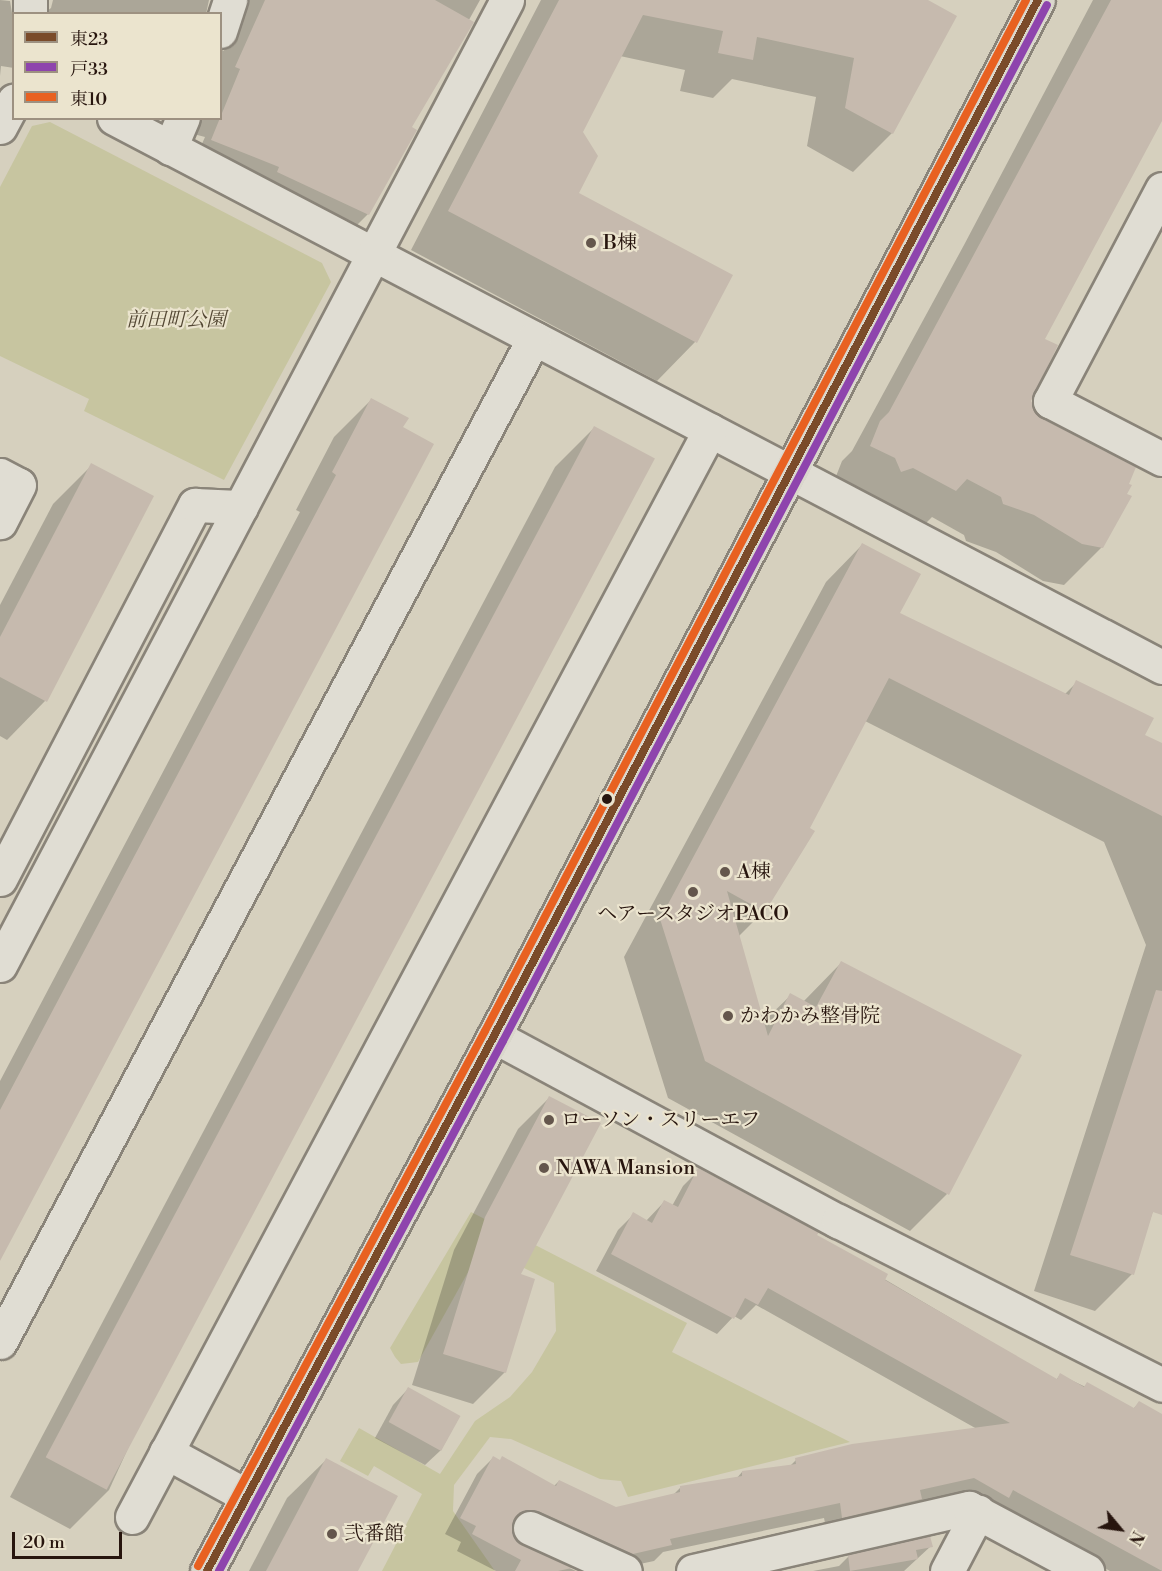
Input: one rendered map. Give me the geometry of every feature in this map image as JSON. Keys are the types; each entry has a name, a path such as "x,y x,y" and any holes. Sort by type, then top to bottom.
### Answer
{"main road":[{"path":"207,1571 494,1036 1038,0"}],"street":[{"path":"222,25 230,0"},
{"path":"0,965 507,0"},
{"path":"0,127 12,105"},
{"path":"118,120 1162,667"},
{"path":"170,148 182,120"},
{"path":"1162,189 1050,400 1162,459"},
{"path":"0,1342 534,338"},
{"path":"132,1517 710,430"},
{"path":"0,475 19,485 0,522"},
{"path":"0,879 195,505 241,507"},
{"path":"494,1036 838,1221 1162,1385"},
{"path":"166,1452 247,1496"},
{"path":"693,1571 969,1508 1087,1571"},
{"path":"947,1571 978,1512"},
{"path":"530,1528 625,1571"}],"green space":[{"name":"前田町公園","path":"50,122 322,263 331,282 224,480 84,411 89,399 0,356 0,187 32,126"},
{"path":"471,1212 687,1323 672,1352 850,1442 628,1497 621,1481 600,1479 511,1439 490,1437 454,1485 453,1511 495,1571 382,1571 422,1494 374,1466 368,1476 340,1461 359,1428 440,1474 475,1421 510,1397 532,1372 556,1331 554,1283 482,1247 418,1362 401,1364 395,1357 390,1348"}],"building":[{"path":"265,0 435,0 474,22 412,127 417,130 369,215 277,172 279,167 211,140 219,120 222,120 222,113 240,69 235,67"},
{"path":"559,0 928,0 957,16 893,134 845,108 854,58 757,37 753,60 718,53 723,31 643,15 583,132 598,156 579,193 733,275 697,343 448,211"},
{"path":"1111,0 1162,0 1162,121 1045,339 1058,345 1031,401 1041,418 1136,467 1129,484 1132,485 1127,494 1132,496 1103,548 1082,544 1034,515 1003,504 1001,497 967,479 956,491 913,468 901,472 895,458 870,446 880,421 889,412"},
{"path":"371,398 409,418 403,427 434,444 0,1261 0,1110 336,475 332,472"},
{"path":"594,426 655,458 107,1490 46,1457"},
{"path":"91,463 154,496 47,702 0,677 0,637"},
{"path":"862,543 921,574 900,613 1069,695 1076,680 1154,718 1145,735 1162,743 1162,816 889,678 810,828 815,831 765,912 727,891 768,1036 790,993 816,1007 841,961 1022,1055 949,1195 705,1061 660,919"},
{"path":"1156,990 1162,991 1162,1215 1153,1212 1134,1275 1070,1255"},
{"path":"549,1096 601,1123 521,1274 535,1279 506,1373 443,1354 485,1217"},
{"path":"698,1168 819,1232 817,1235 888,1274 885,1280 1057,1379 1060,1373 1084,1387 1087,1382 1134,1408 1139,1401 1162,1414 1162,1571 1013,1490 1009,1498 974,1478 920,1490 922,1499 842,1518 840,1503 670,1539 672,1545 633,1554 538,1511 520,1512 513,1521 514,1538 572,1568 558,1571 515,1571 521,1560 472,1534 476,1526 460,1518 493,1456 500,1460 502,1456 556,1486 559,1480 616,1507 680,1492 680,1486 742,1476 742,1471 796,1464 795,1458 852,1444 1010,1423 768,1288 758,1305 745,1298 734,1319 611,1254 633,1212 652,1223 664,1200 678,1207"},
{"path":"408,1387 460,1416 441,1451 389,1422"},
{"name":"弐番館","path":"326,1458 398,1496 358,1571 266,1571"},
{"path":"930,1536 933,1547 916,1550 918,1559 850,1571 848,1555"}],"transit line":[{"name":"東10","path":"198,1566 485,1031 1026,0"},
{"name":"東23","path":"207,1571 494,1036 1038,0"},
{"name":"戸33","path":"219,1571 503,1041 1047,5"}],"place":[{"name":"B棟","path":"591,243"},
{"name":"A棟","path":"725,872"},
{"name":"ヘアースタジオPACO","path":"693,892"},
{"name":"かわかみ整骨院","path":"728,1016"},
{"name":"ローソン・スリーエフ","path":"549,1120"},
{"name":"NAWA Mansion","path":"544,1168"},
{"name":"弐番館","path":"332,1534"}]}
